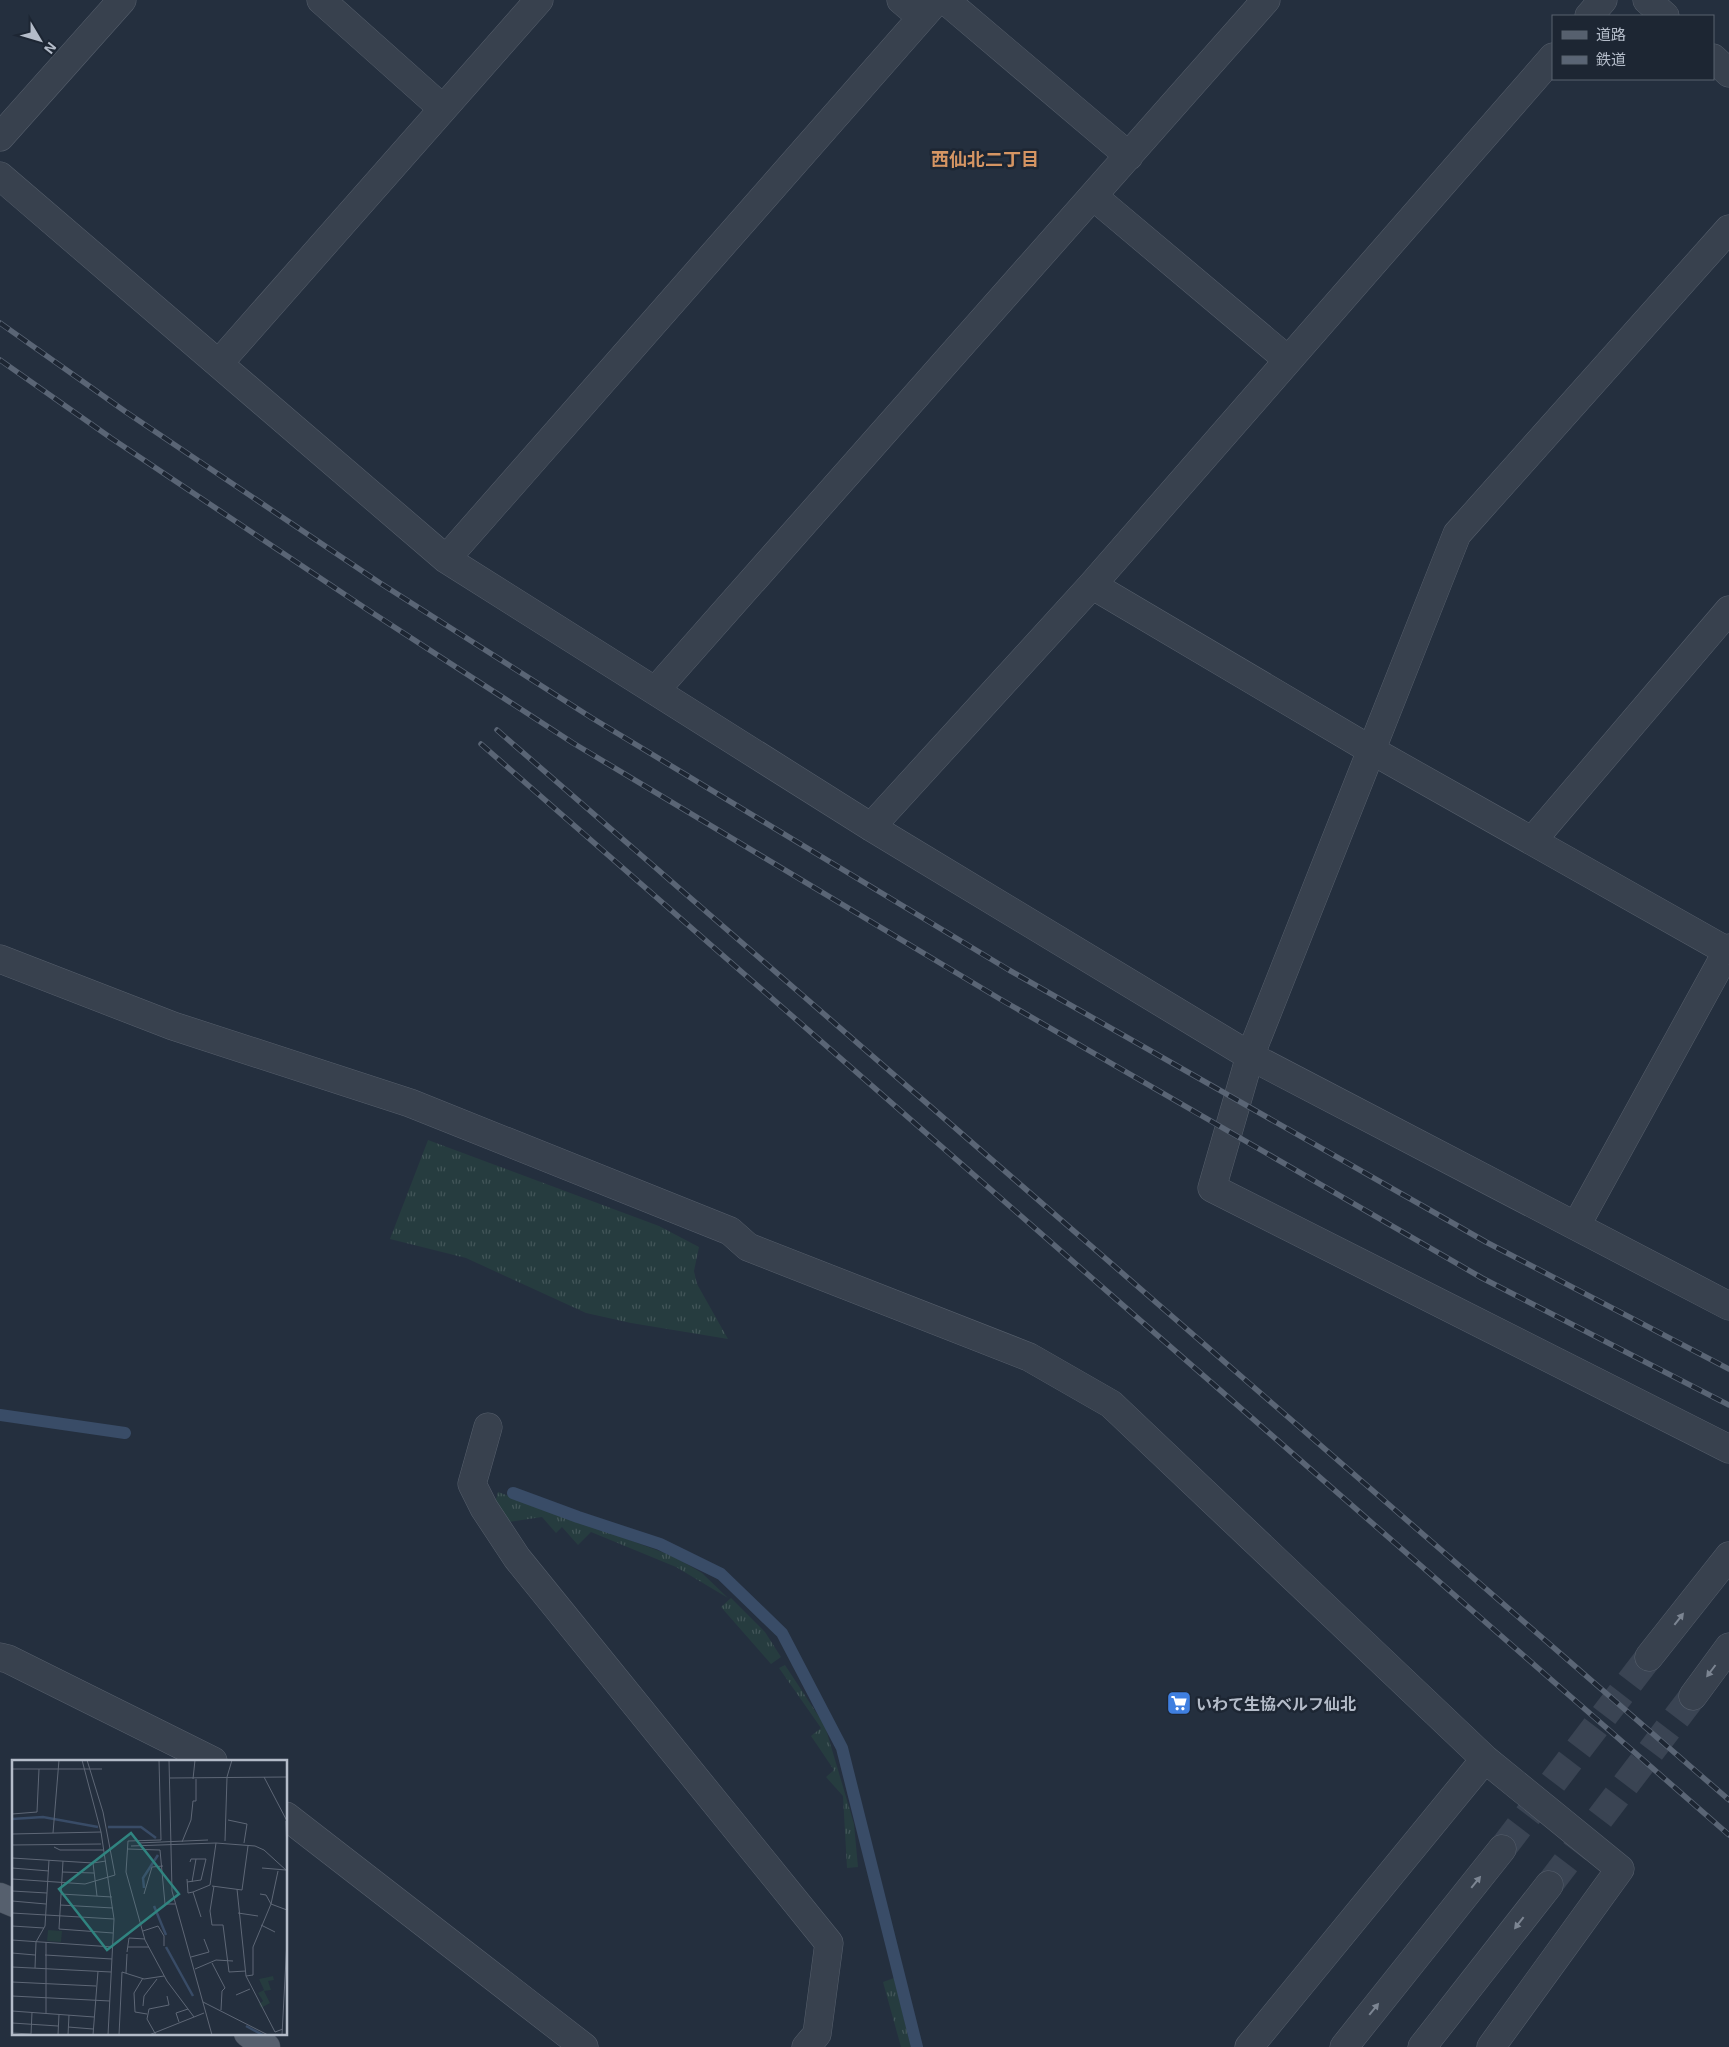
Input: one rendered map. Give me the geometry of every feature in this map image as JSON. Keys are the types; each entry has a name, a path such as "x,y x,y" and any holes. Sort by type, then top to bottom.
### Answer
{"main road":[{"path":"0,1897 12,1903"},
{"path":"249,2034 266,2047"}],"street":[{"path":"0,137 122,0"},
{"path":"321,0 442,108"},
{"path":"219,364 442,108 539,0"},
{"path":"945,0 1129,156"},
{"path":"656,691 1266,0"},
{"path":"1590,15 1603,0"},
{"path":"1647,0 1664,15"},
{"path":"446,559 920,6"},
{"path":"871,827 1092,585 1552,58"},
{"path":"1714,59 1729,73"},
{"path":"0,176 446,559 871,827 1250,1056 1729,1306"},
{"path":"1093,196 1288,360"},
{"path":"1729,229 1457,534 1250,1056 1212,1188 1729,1450"},
{"path":"1092,585 1371,750 1728,950 1576,1226"},
{"path":"1532,841 1729,610"},
{"path":"0,959 172,1026 410,1103 730,1230 748,1247 1029,1357 1111,1404 1485,1759 1620,1868 1491,2047"},
{"path":"488,1427 472,1484 500,1533 517,1558 829,1943 817,2034 806,2047"},
{"path":"1649,1658 1729,1556"},
{"path":"1693,1696 1729,1647"},
{"path":"0,1657 211,1760"},
{"path":"1249,2047 1485,1759"},
{"path":"288,1818 584,2047"},
{"path":"1344,2047 1502,1849"},
{"path":"1422,2047 1549,1885"}],"green space":[{"path":"428,1140 659,1226 699,1247 694,1271 697,1284 728,1339 631,1323 586,1313 466,1258 390,1239"},
{"path":"498,1492 673,1556 702,1573 728,1598 676,1567 591,1532 578,1545 562,1527 556,1533 542,1517 509,1522 495,1503"},
{"path":"731,1598 765,1632 781,1657 771,1664 721,1607"},
{"path":"785,1665 825,1726 854,1824 858,1867 847,1868 843,1796 826,1777 834,1770 811,1736 821,1728 779,1668"},
{"path":"894,1978 911,2047 901,2047 883,1982"}],"waterway":[{"path":"0,1415 125,1433"},
{"path":"513,1493 660,1544 721,1574 782,1633 842,1748 917,2047"}],"tunnel":[{"path":"1502,1849 1649,1657"},
{"path":"1549,1885 1693,1696"}],"railway":[{"path":"0,323 126,412 380,583 592,718 1009,970 1486,1242 1729,1369"},
{"path":"0,360 111,438 368,610 573,743 1000,999 1482,1278 1729,1405"},
{"path":"497,730 1729,1800"},
{"path":"481,744 1729,1835"}],"place":[{"name":"いわて生協ベルフ仙北","path":"1179,1703"}],"district":[{"name":"西仙北二丁目","path":"985,159"}]}
